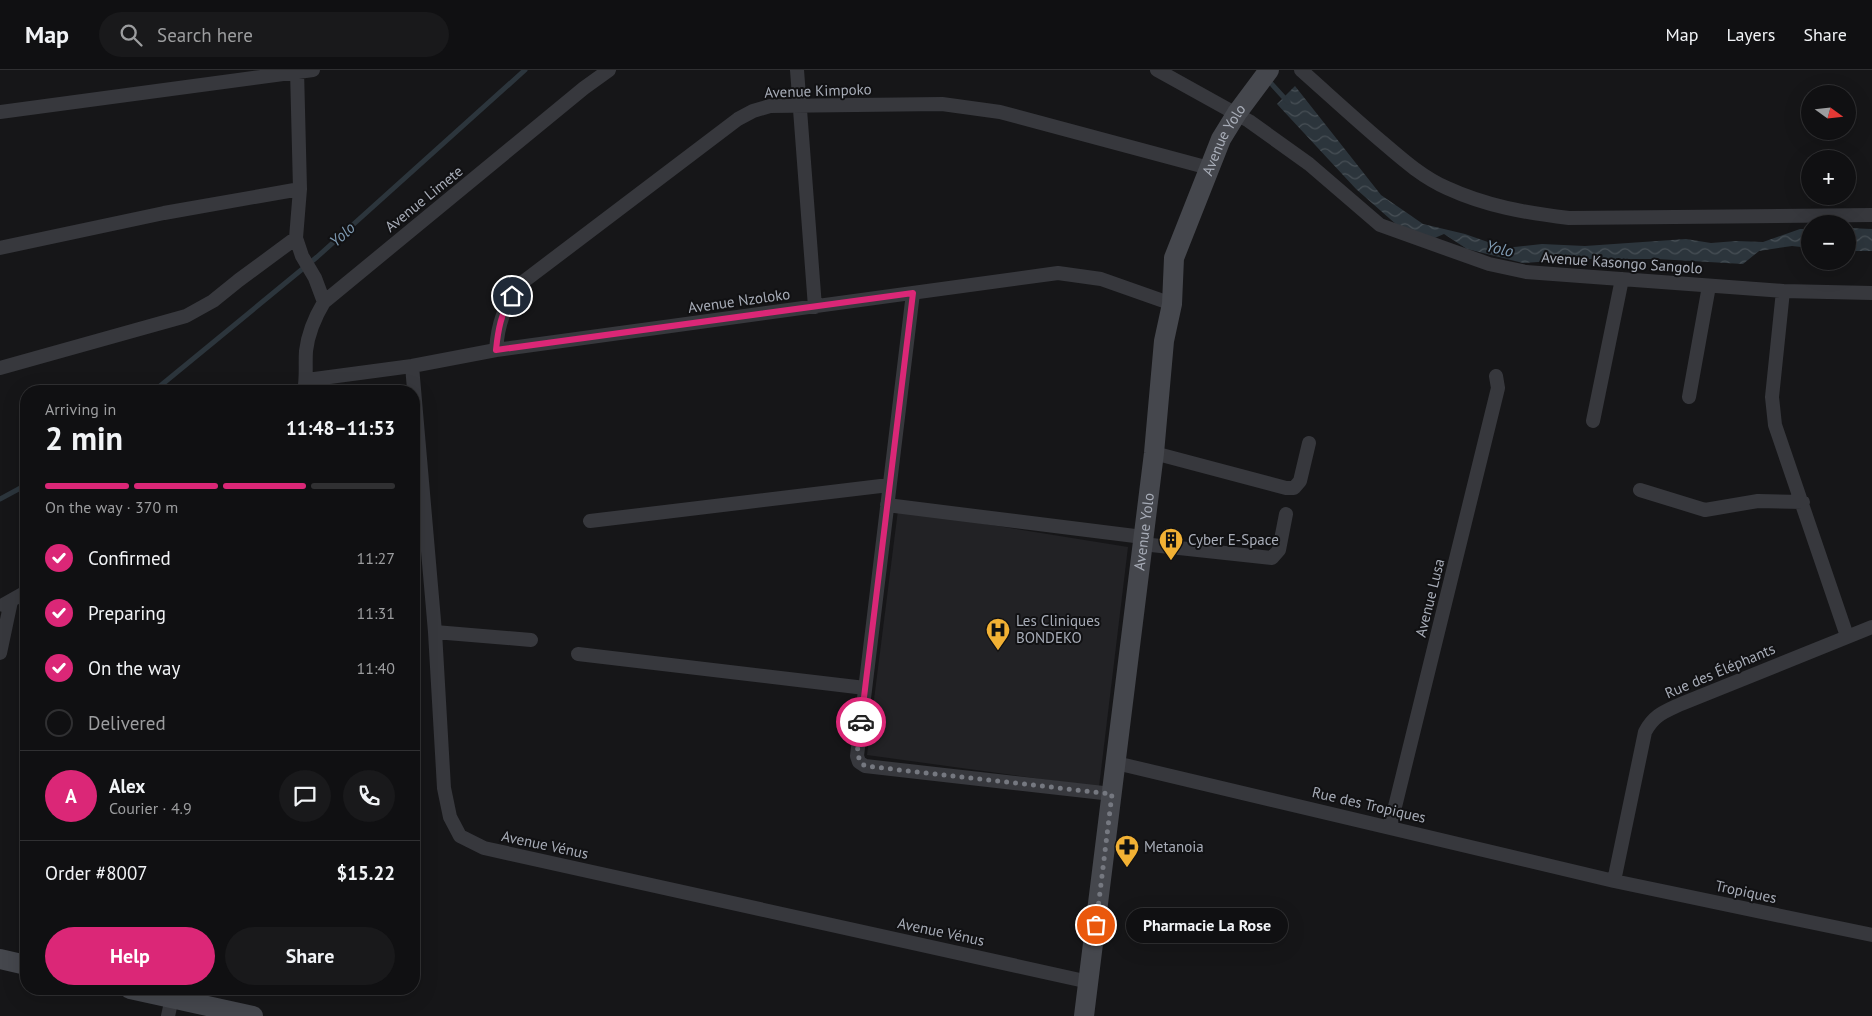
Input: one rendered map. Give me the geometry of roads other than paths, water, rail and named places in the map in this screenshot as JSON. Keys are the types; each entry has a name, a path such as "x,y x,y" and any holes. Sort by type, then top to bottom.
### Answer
{"street":[{"path":"0,112 312,70"},
{"name":"Avenue Limete","path":"305,385 306,350 314,320 324,302 584,88 609,70"},
{"path":"797,70 798,105 815,307"},
{"path":"1157,70 1236,113"},
{"path":"1301,70 1414,170 1446,188 1500,208 1569,218 1872,215"},
{"path":"297,72 300,189 296,238 302,256 315,278 324,302"},
{"name":"Avenue Yolo","path":"1084,1016 1154,453 1164,341 1172,304 1174,258 1221,139 1236,113 1264,76"},
{"name":"Avenue Kimpoko","path":"496,350 498,330 505,307 519,285 738,119 753,111 770,106 942,104 1000,112 1209,168"},
{"name":"Avenue Kasongo Sangolo","path":"1236,113 1309,164 1380,225 1466,254 1489,264 1517,270 1709,286 1783,291 1872,293"},
{"path":"0,248 164,213 300,189"},
{"path":"0,368 186,316 213,301 296,238"},
{"name":"Avenue Nzoloko","path":"310,385 496,350 1058,273 1102,279 1172,304"},
{"path":"1593,421 1622,279"},
{"path":"1689,397 1709,286"},
{"path":"1783,291 1772,397 1775,425 1847,636"},
{"path":"913,293 857,756 859,762 865,766 1112,794"},
{"name":"Avenue Vénus","path":"412,366 414,385"},
{"name":"Avenue Lusa","path":"1390,827 1498,388 1496,376"},
{"path":"1154,453 1286,488 1294,488 1300,482 1309,443"},
{"name":"Avenue Vénus","path":"420,459 435,632 444,788 450,817 460,836 484,848 1089,982"},
{"path":"590,521 889,485"},
{"path":"1640,490 1706,510 1758,501 1802,502"},
{"path":"887,506 1272,558 1279,550 1286,514"},
{"path":"0,654 5,604 20,595"},
{"name":"Rue des Éléphants","path":"1614,881 1645,732 1650,722 1658,715 1681,704 1872,627"},
{"path":"435,632 531,640"},
{"path":"578,654 865,688"},
{"name":"Rue des Tropiques","path":"1116,764 1614,881"},
{"name":"Tropiques","path":"1614,881 1872,935"},
{"path":"0,959 20,964"},
{"path":"150,995 171,1001 253,1016"}],"water":[{"path":"1295,86 1381,195 1423,224 1465,234 1505,248 1542,244 1585,246 1686,239 1711,243 1736,241 1763,242 1800,229 1801,247 1792,246 1759,251 1743,264 1657,259 1580,259 1523,263 1467,249 1444,234 1430,240 1398,226 1356,189 1277,104"},
{"path":"1856,228 1872,229 1872,251 1856,251"}],"waterway":[{"name":"Yolo","path":"161,385 317,257 525,70"},
{"name":"Yolo","path":"1268,80 1288,102"},
{"name":"Yolo","path":"0,499 20,488"}],"place":[{"name":"Cyber E-Space","path":"1171,561"},
{"name":"Les Cliniques BONDEKO","path":"998,651"},
{"name":"Metanoia","path":"1127,868"},
{"name":"Pharmacie La Rose","path":"1096,925"}]}
